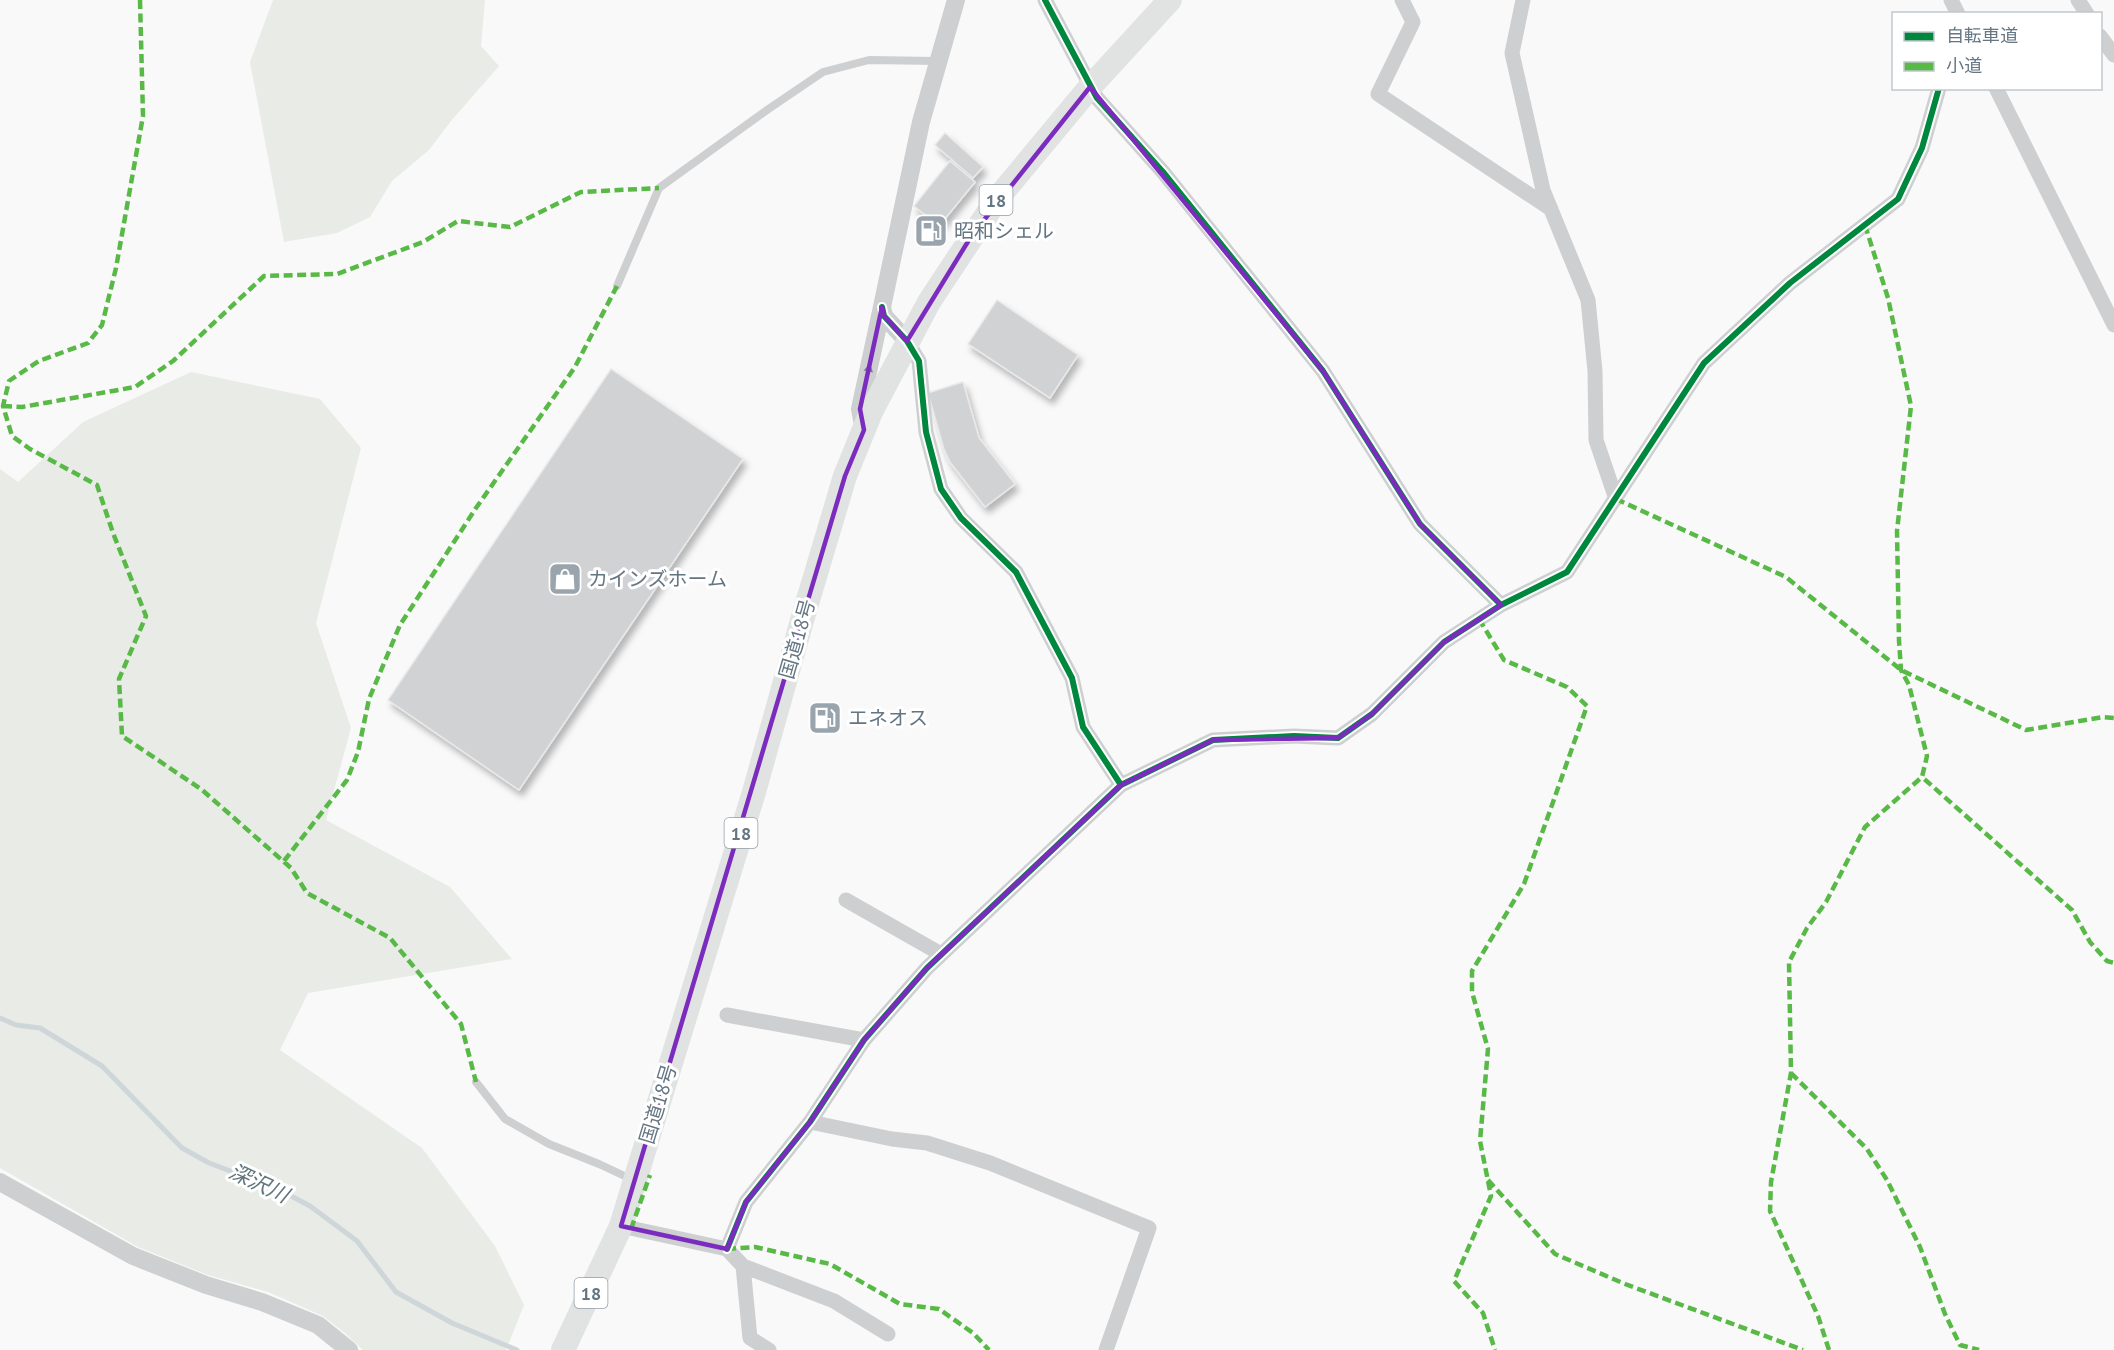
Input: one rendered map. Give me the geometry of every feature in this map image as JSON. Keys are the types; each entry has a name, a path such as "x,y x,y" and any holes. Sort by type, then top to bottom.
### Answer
{"highway":[{"name":"国道18号","path":"563,1350 619,1231 754,792 802,617 845,476 864,430 907,341 935,293 997,199 1090,87 1170,0"}],"street":[{"path":"864,430 860,409 921,122 956,0"},
{"path":"1045,0 1097,98 1163,172 1323,371 1420,524 1501,605"},
{"path":"1402,0 1413,22 1378,94 1551,209"},
{"path":"1523,0 1512,52 1543,190 1588,300 1595,371 1596,440 1616,499"},
{"path":"2102,39 2114,55"},
{"path":"727,1249 746,1202 810,1122 864,1040 941,954 1121,785 1213,740 1294,736 1338,738 1372,714 1444,642 1501,605 1567,572 1704,363 1790,283 1898,199 1922,148 1938,90"},
{"path":"1997,90 2114,325"},
{"path":"882,307 884,316 907,341 920,361 926,432 941,489 961,518 1016,572 1072,678 1083,727 1121,785"},
{"path":"846,900 941,954"},
{"path":"727,1015 864,1040"},
{"path":"810,1122 892,1139 927,1143 990,1162 1149,1228 1106,1350"},
{"path":"6,1186 133,1256 206,1285 262,1302 318,1325 349,1350"},
{"path":"619,1231 727,1249 743,1266 834,1301 888,1334"},
{"path":"743,1266 750,1338 769,1350"}],"lane":[{"path":"617,286 659,188 767,111 823,72 869,60 938,61"},
{"path":"476,1082 505,1119 549,1144 635,1181"}],"highlighted area":[{"path":"1090,87 1323,371 1420,524 1501,605 1444,642 1372,714 1338,738 1213,740 1121,785 927,968 864,1040 810,1122 746,1202 727,1249 621,1226 845,476 864,430 860,409 882,307 884,316 907,341 972,235"}],"shaded area":[{"path":"273,0 485,0 481,46 499,66 429,150 392,181 370,217 337,233 284,242 250,62"},
{"path":"191,372 320,399 361,448 316,623 351,728 326,820 450,887 512,959 308,993 280,1050 422,1148 495,1246 524,1305 506,1350 363,1350 323,1316 268,1292 208,1275 138,1247 0,1168 0,469 18,482 83,422"}],"building":[{"path":"945,133 983,167 973,178 935,145"},
{"path":"950,161 975,182 939,226 914,206"},
{"path":"997,300 1078,355 1050,398 968,344"},
{"name":"カインズホーム","path":"611,369 743,459 519,790 388,700"},
{"path":"963,382 979,438 1015,484 985,507 950,462 928,393"}],"waterway":[{"name":"深沢川","path":"0,1018 16,1025 40,1028 102,1066 182,1148 209,1163 276,1188 310,1206 357,1241 396,1292 452,1323 517,1350"}],"marked path":[{"path":"140,0 143,116 116,268 102,325 88,343 39,361 9,381 3,406 12,436 30,449 97,485 113,533 146,616 119,679 122,736 201,789 291,868 307,893 390,938 461,1024 476,1082"},
{"path":"3,406 22,407 135,387 173,361 264,276 337,274 423,242 458,221 510,227 581,192 659,188"},
{"path":"1865,225 1888,298 1911,406 1897,531 1899,641 1901,670 1909,685 1927,756 1922,777 2072,910 2090,942 2107,961 2114,963"},
{"path":"284,861 347,780 358,752 369,699 400,625 476,508 575,367 617,286"},
{"path":"1616,499 1786,577 1901,670 2026,730 2103,717 2114,718"},
{"path":"1479,619 1504,660 1567,687 1587,706 1524,884 1472,971 1472,992 1488,1049 1480,1141 1491,1196 1454,1281 1483,1313 1495,1350"},
{"path":"1829,1350 1818,1316 1770,1211 1771,1182 1791,1073 1789,962 1807,928 1826,902 1865,827 1922,777"},
{"path":"1791,1073 1867,1149 1887,1180 1920,1247 1945,1314 1960,1345 1979,1350"},
{"path":"631,1229 650,1175"},
{"path":"1488,1180 1555,1254 1625,1284 1803,1350"},
{"path":"727,1249 755,1247 830,1264 900,1304 939,1309 973,1333 989,1350"}],"cycle path":[{"path":"1045,0 1097,98 1163,172 1323,371 1420,524 1501,605"},
{"path":"727,1249 746,1202 810,1122 864,1040 927,968 1121,785 1213,740 1294,736 1338,738 1372,714 1444,642 1501,605 1567,572 1704,363 1790,283 1898,199 1922,148 1938,90"},
{"path":"882,307 884,316 907,341 919,361 926,432 941,489 961,518 1016,572 1072,678 1083,727 1121,785"}],"place":[{"name":"昭和シェル","path":"931,231"},
{"name":"カインズホーム","path":"565,579"},
{"name":"エネオス","path":"825,718"}]}
